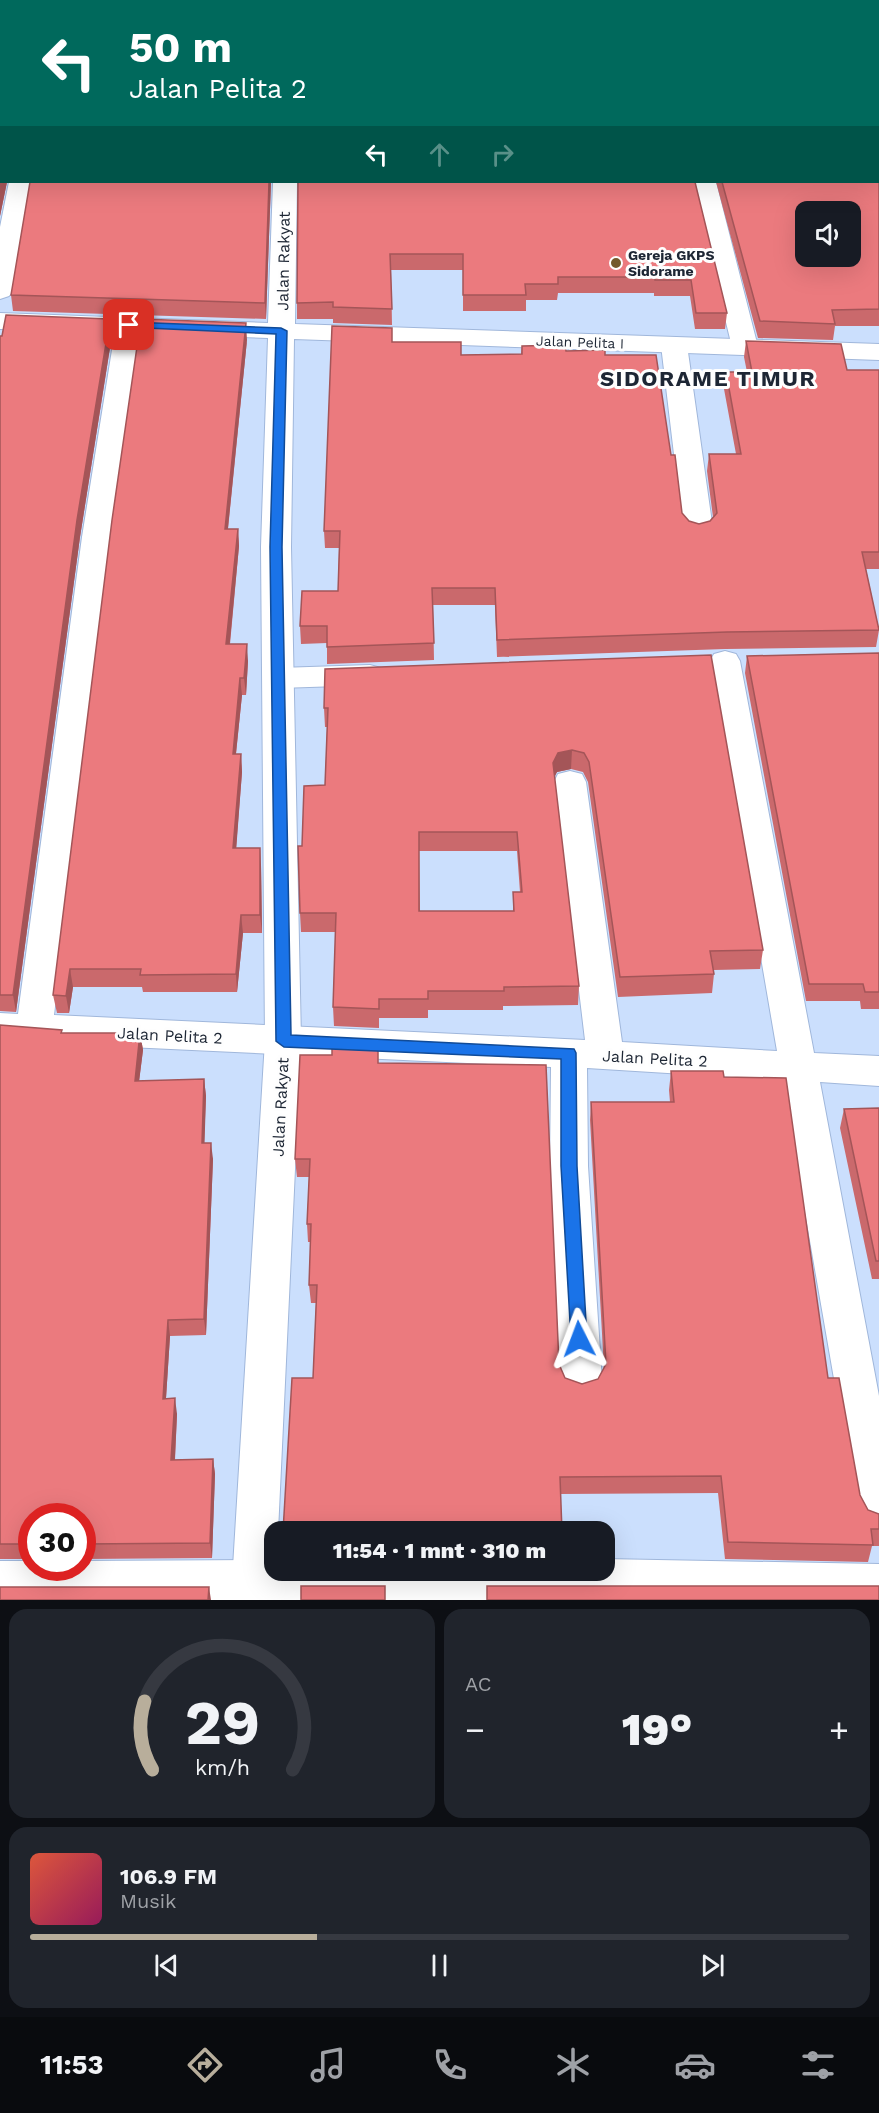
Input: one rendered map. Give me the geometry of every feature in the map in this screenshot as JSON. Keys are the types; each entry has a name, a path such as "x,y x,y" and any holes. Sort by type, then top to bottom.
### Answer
{"street":[{"path":"0,291 21,183"},
{"name":"Jalan Rakyat","path":"254,1591 284,1041 276,547 285,183"},
{"path":"704,183 745,347"},
{"name":"Jalan Pelita I","path":"0,321 879,352"},
{"path":"17,1028 129,325"},
{"path":"674,345 698,530"},
{"path":"725,661 879,1511"},
{"path":"279,678 396,674"},
{"path":"570,782 587,1054 569,1166 581,1382"},
{"name":"Jalan Pelita 2","path":"17,1028 587,1054 879,1071"},
{"path":"0,1582 254,1591 585,1580 879,1585"}],"building":[{"path":"30,183 269,183 265,303 11,295"},
{"path":"298,183 695,183 727,313 696,313 691,280 655,280 655,277 558,277 558,284 525,284 526,295 463,295 463,254 390,254 392,309 333,307 333,302 297,303"},
{"path":"722,183 879,183 879,309 832,310 835,324 760,321"},
{"path":"6,315 110,319 77,520 13,995 0,995 0,336 2,336"},
{"path":"141,319 246,323 225,529 238,529 226,644 247,644 244,678 240,678 233,754 241,754 233,848 260,848 260,915 241,915 236,974 140,975 141,969 70,969 66,996 53,995 112,520"},
{"path":"332,326 392,328 392,342 461,342 461,355 522,354 522,346 565,345 566,351 605,350 605,355 656,355 671,455 675,455 682,513 689,521 699,524 710,521 717,513 709,454 741,454 726,372 752,372 746,341 841,344 847,370 879,370 879,552 862,552 879,630 727,632 497,640 495,588 432,588 434,643 327,647 327,626 300,626 302,591 338,591 340,531 324,531"},
{"path":"879,653 879,992 865,992 863,984 809,984 747,656"},
{"path":"711,655 763,950 710,951 714,974 620,977 589,762 584,753 572,750 558,753 553,763 579,986 504,987 504,991 428,991 428,999 379,999 379,1009 333,1007 336,913 300,913 298,846 302,846 304,786 325,785 328,708 324,708 325,669","holes":["419,832 517,832 522,892 513,892 514,911 419,911"]},
{"path":"0,1025 62,1030 61,1033 140,1033 135,1081 204,1079 202,1143 211,1143 204,1319 168,1320 163,1399 175,1398 171,1460 213,1459 210,1543 96,1544 96,1503 18,1503 18,1544 0,1544"},
{"path":"332,1040 378,1042 378,1063 546,1065 559,1364 565,1378 582,1384 598,1379 606,1364 591,1102 674,1102 671,1071 723,1071 724,1077 786,1078 828,1378 839,1378 860,1495 868,1510 879,1514 879,1529 871,1529 873,1545 728,1542 721,1476 560,1477 562,1521 284,1521 292,1378 313,1378 317,1285 309,1285 311,1224 307,1224 310,1159 295,1159 300,1055 332,1055"},
{"path":"879,1108 879,1261 876,1261 844,1109"},
{"path":"301,1586 385,1586 385,1600 301,1600"},
{"path":"487,1586 879,1586 879,1600 487,1600"},
{"path":"0,1587 209,1587 208,1600 0,1600"}],"place":[{"name":"Gereja GKPS Sidorame","path":"616,263"}],"district":[{"name":"SIDORAME TIMUR","path":"708,378"}],"route":[{"path":"129,325 281,331 276,547 284,1041 569,1053 569,1166 579,1339"}]}
